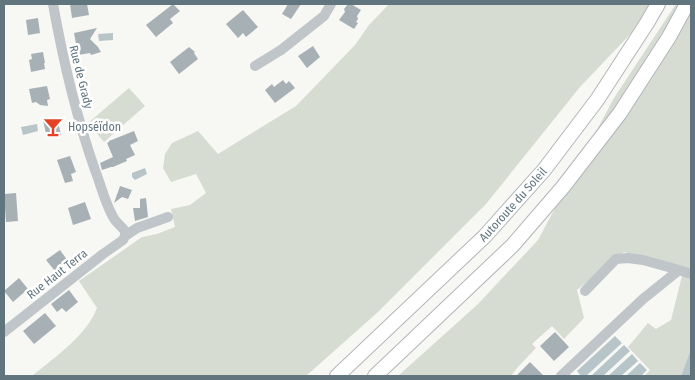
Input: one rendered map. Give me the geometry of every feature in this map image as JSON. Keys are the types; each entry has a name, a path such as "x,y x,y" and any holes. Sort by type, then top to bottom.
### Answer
{"highway":[{"name":"Autoroute du Soleil","path":"337,376 485,236 544,170 597,100 648,23 658,4"},
{"path":"375,376 513,245 563,187 620,113 669,37 687,4"}],"street":[{"name":"Rue de Grady","path":"53,4 62,55 86,143 109,208 115,220 125,231 125,236"},
{"path":"255,66 281,50 324,16 331,4"},
{"name":"Rue Haut Terra","path":"4,332 123,240 125,236 137,228 168,217"},
{"path":"585,291 616,259 636,259 691,274"},
{"path":"561,376 642,299 679,270"}],"shaded area":[{"path":"389,4 659,4 580,87 486,204 378,312 306,376 32,376 78,337 97,308 79,281 142,237 175,227 171,209 190,205 206,193 196,174 171,182 163,168 165,154 172,143 198,131 218,154 296,106 355,45 369,25"},
{"path":"676,4 691,4 691,349 681,376 644,376 650,370 628,347 648,323 656,329 671,320 684,268 624,252 577,290 584,318 564,339 552,326 532,344 536,348 511,376 398,376 478,304 538,240 614,98"},
{"path":"113,33 113,40 99,41 98,34"},
{"path":"129,88 145,106 104,142 88,123"},
{"path":"37,124 38,131 23,135 21,127"},
{"path":"145,168 147,174 135,180 132,177 132,173"},
{"path":"615,336 622,343 586,376 581,376 577,371"},
{"path":"624,345 630,351 603,376 591,376"},
{"path":"691,349 691,376 681,376"},
{"path":"632,354 638,361 621,376 608,376"},
{"path":"640,363 647,370 641,376 626,376"}],"building":[{"path":"70,4 87,4 89,15 72,18"},
{"path":"173,4 180,11 170,19 173,23 156,37 146,25"},
{"path":"288,4 301,4 291,19 282,14"},
{"path":"348,4 361,10 357,16 356,22 358,23 354,29 339,20"},
{"path":"243,10 258,27 246,37 243,33 238,38 226,24"},
{"path":"38,18 40,33 28,35 26,20"},
{"path":"97,28 90,39 101,52 91,55 90,53 78,55 74,33"},
{"path":"313,46 320,57 307,68 298,56"},
{"path":"189,47 195,52 198,59 179,74 170,62"},
{"path":"43,52 45,69 31,72 29,60 32,59 31,54"},
{"path":"283,80 286,84 289,81 295,88 275,103 265,90 272,84 274,87"},
{"path":"47,86 50,99 47,100 48,106 40,105 36,102 32,103 29,89"},
{"path":"53,118 54,122 58,122 61,135 47,138 43,120"},
{"path":"134,131 138,141 130,145 135,155 126,159 127,161 102,170 100,163 113,157 107,143"},
{"path":"70,156 76,172 71,174 73,181 65,183 57,160"},
{"path":"120,186 132,190 128,199 122,197 114,203"},
{"path":"16,193 18,221 6,222 4,194"},
{"path":"146,198 148,217 135,221 133,208 140,208 140,199"},
{"path":"85,202 91,219 73,225 68,208"},
{"path":"60,250 68,261 55,271 46,260"},
{"path":"19,278 28,289 13,302 4,291"},
{"path":"69,290 78,302 66,312 62,308 57,312 51,304"},
{"path":"45,313 56,326 34,344 23,331"},
{"path":"555,332 569,347 554,361 540,346"},
{"path":"530,362 544,376 516,376"}],"place":[{"name":"Hopséïdon","path":"53,127"}]}
